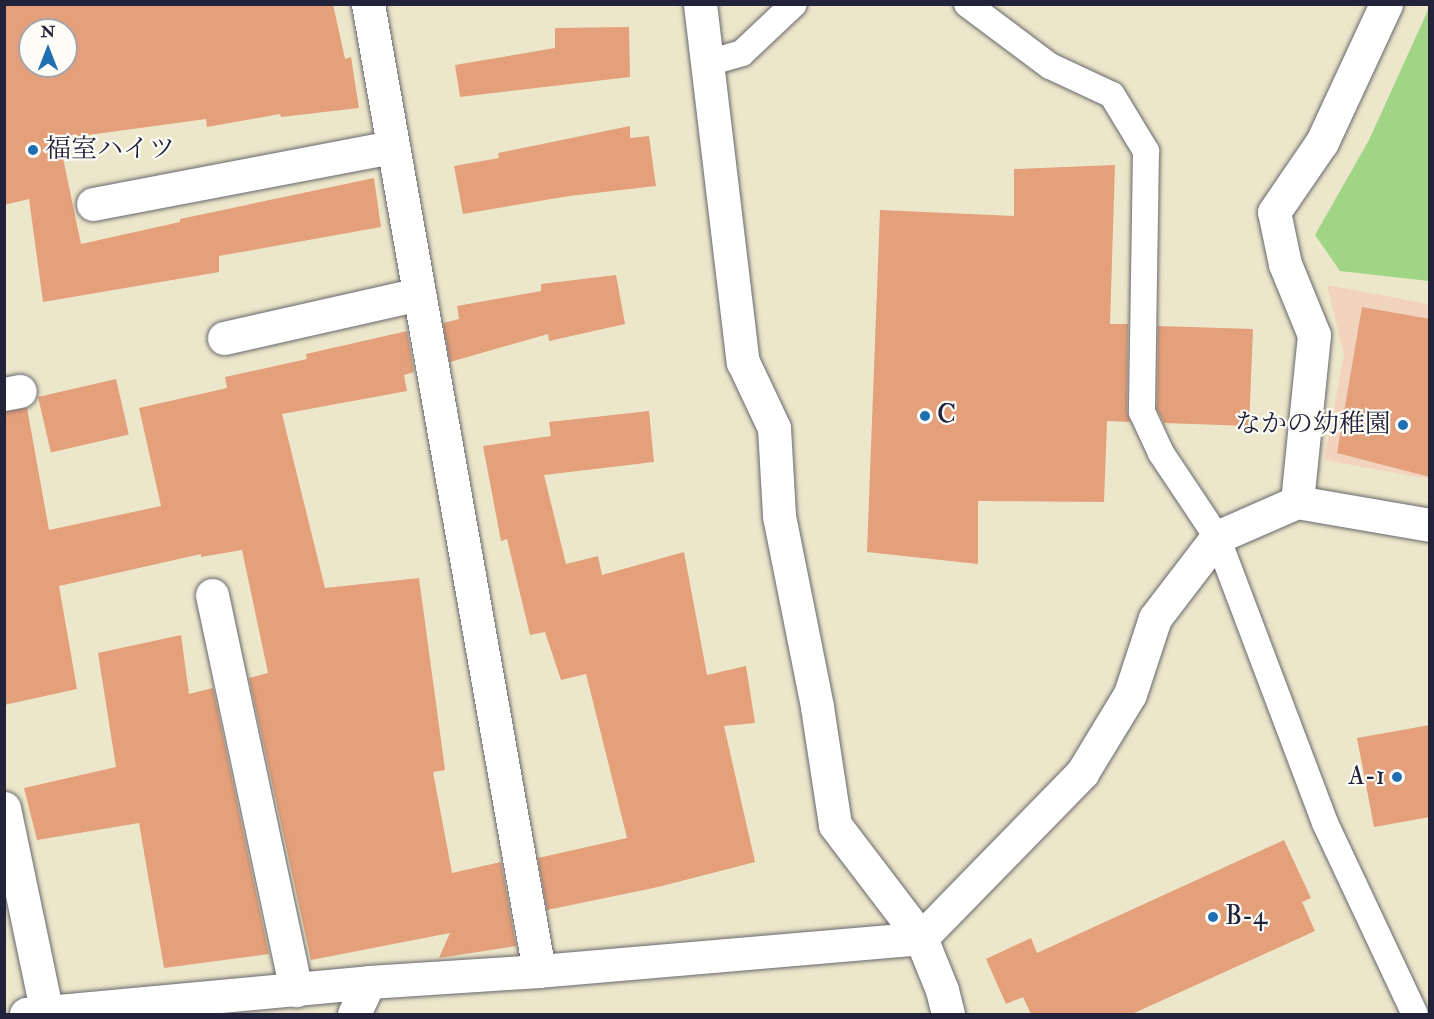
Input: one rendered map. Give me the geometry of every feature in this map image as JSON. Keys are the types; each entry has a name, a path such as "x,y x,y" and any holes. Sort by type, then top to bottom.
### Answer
{"street":[{"path":"368,4 539,971"},
{"path":"700,4 743,362 774,428 779,516 817,707 835,825 921,938 942,990 948,1014"},
{"path":"1297,502 1308,413 1314,335 1285,264 1274,212 1322,142 1386,4"},
{"path":"93,204 393,147"},
{"path":"224,338 419,294"},
{"path":"4,808 36,1014 369,982 539,971 921,938 1082,773 1130,694 1155,618 1217,537 1297,502 1430,525"},
{"path":"212,595 296,990"},
{"path":"354,1014 369,982"}],"lane":[{"path":"708,63 742,53 794,4"},
{"path":"967,4 1050,66 1112,95 1146,151 1142,412 1161,453 1217,537 1325,823 1415,1014"}],"shaded area":[{"path":"1327,285 1429,304 1429,479 1324,460 1344,355"}],"green space":[{"path":"1429,8 1429,281 1340,271 1315,235 1369,140"}],"building":[{"path":"4,4 333,4 345,59 351,57 359,108 281,117 280,114 207,127 206,119 59,139 81,244 180,222 180,219 374,178 381,227 219,256 219,272 43,302 29,199 4,205"},
{"path":"629,27 630,77 460,97 455,65 555,48 555,28"},
{"path":"630,126 630,138 649,136 656,186 569,196 463,214 454,166 499,158 498,153"},
{"name":"C","path":"1115,165 1110,324 1128,324 1127,412 1130,422 1107,421 1104,502 978,501 978,564 867,552 880,210 1014,216 1014,169"},
{"path":"616,275 625,324 549,341 548,334 450,362 443,323 459,319 457,306 541,291 541,284"},
{"path":"1362,307 1430,319 1430,477 1337,453"},
{"path":"1158,326 1253,329 1249,426 1164,423 1157,409"},
{"path":"407,331 414,372 404,375 407,391 282,414 325,588 419,578 445,770 433,772 452,873 501,862 516,946 439,958 450,933 311,960 249,678 268,673 242,550 201,557 201,554 59,586 77,689 4,705 4,412 27,408 49,530 161,506 139,408 227,388 225,377 307,359 306,354"},
{"path":"116,379 129,435 51,453 38,397"},
{"path":"649,411 654,462 544,475 566,564 598,556 602,575 684,552 707,675 746,666 755,723 724,726 755,862 658,887 547,910 538,858 627,838 586,674 561,680 545,632 530,635 507,539 501,541 483,446 551,436 549,422"},
{"path":"181,635 189,694 213,688 269,954 164,968 139,823 37,840 24,788 116,767 98,653"},
{"name":"A-1","path":"1430,725 1430,817 1374,827 1357,738"},
{"name":"B-4","path":"1284,840 1311,898 1302,902 1315,931 1132,1014 1031,1014 1023,997 1006,1004 986,959 1031,938 1037,953"}],"place":[{"name":"福室ハイツ","path":"33,150"},
{"name":"C","path":"925,416"},
{"name":"なかの幼稚園","path":"1403,425"},
{"name":"A-1","path":"1397,777"},
{"name":"B-4","path":"1213,917"}]}
